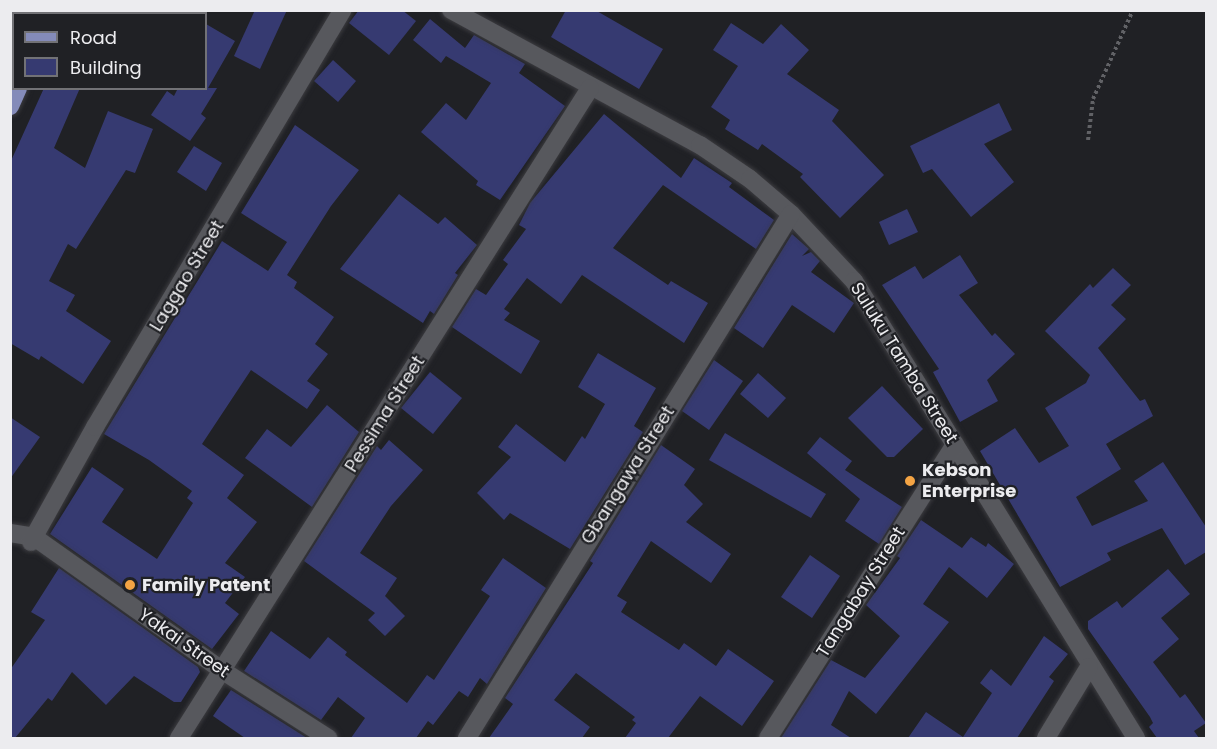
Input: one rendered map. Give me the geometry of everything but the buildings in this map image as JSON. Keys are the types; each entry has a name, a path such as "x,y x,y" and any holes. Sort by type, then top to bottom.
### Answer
{"main road":[{"path":"10,106 17,90"}],"street":[{"name":"Laggao Street","path":"33,539 343,10"},
{"name":"Suluku Tamba Street","path":"451,10 590,88 700,145 750,179 791,214 854,281 1089,667 1136,738"},
{"name":"Pessima Street","path":"179,738 590,88"},
{"name":"Gbangawa Street","path":"468,738 791,214"},
{"name":"Tangabay Street","path":"768,738 955,445"},
{"name":"Yakai Street","path":"10,533 33,539 223,671 328,738"},
{"path":"1046,738 1089,667"}],"path":[{"path":"1088,140 1093,99 1133,10"}],"place":[{"name":"Kebson Enterprise","path":"910,481"},
{"name":"Family Patent","path":"130,585"}]}
